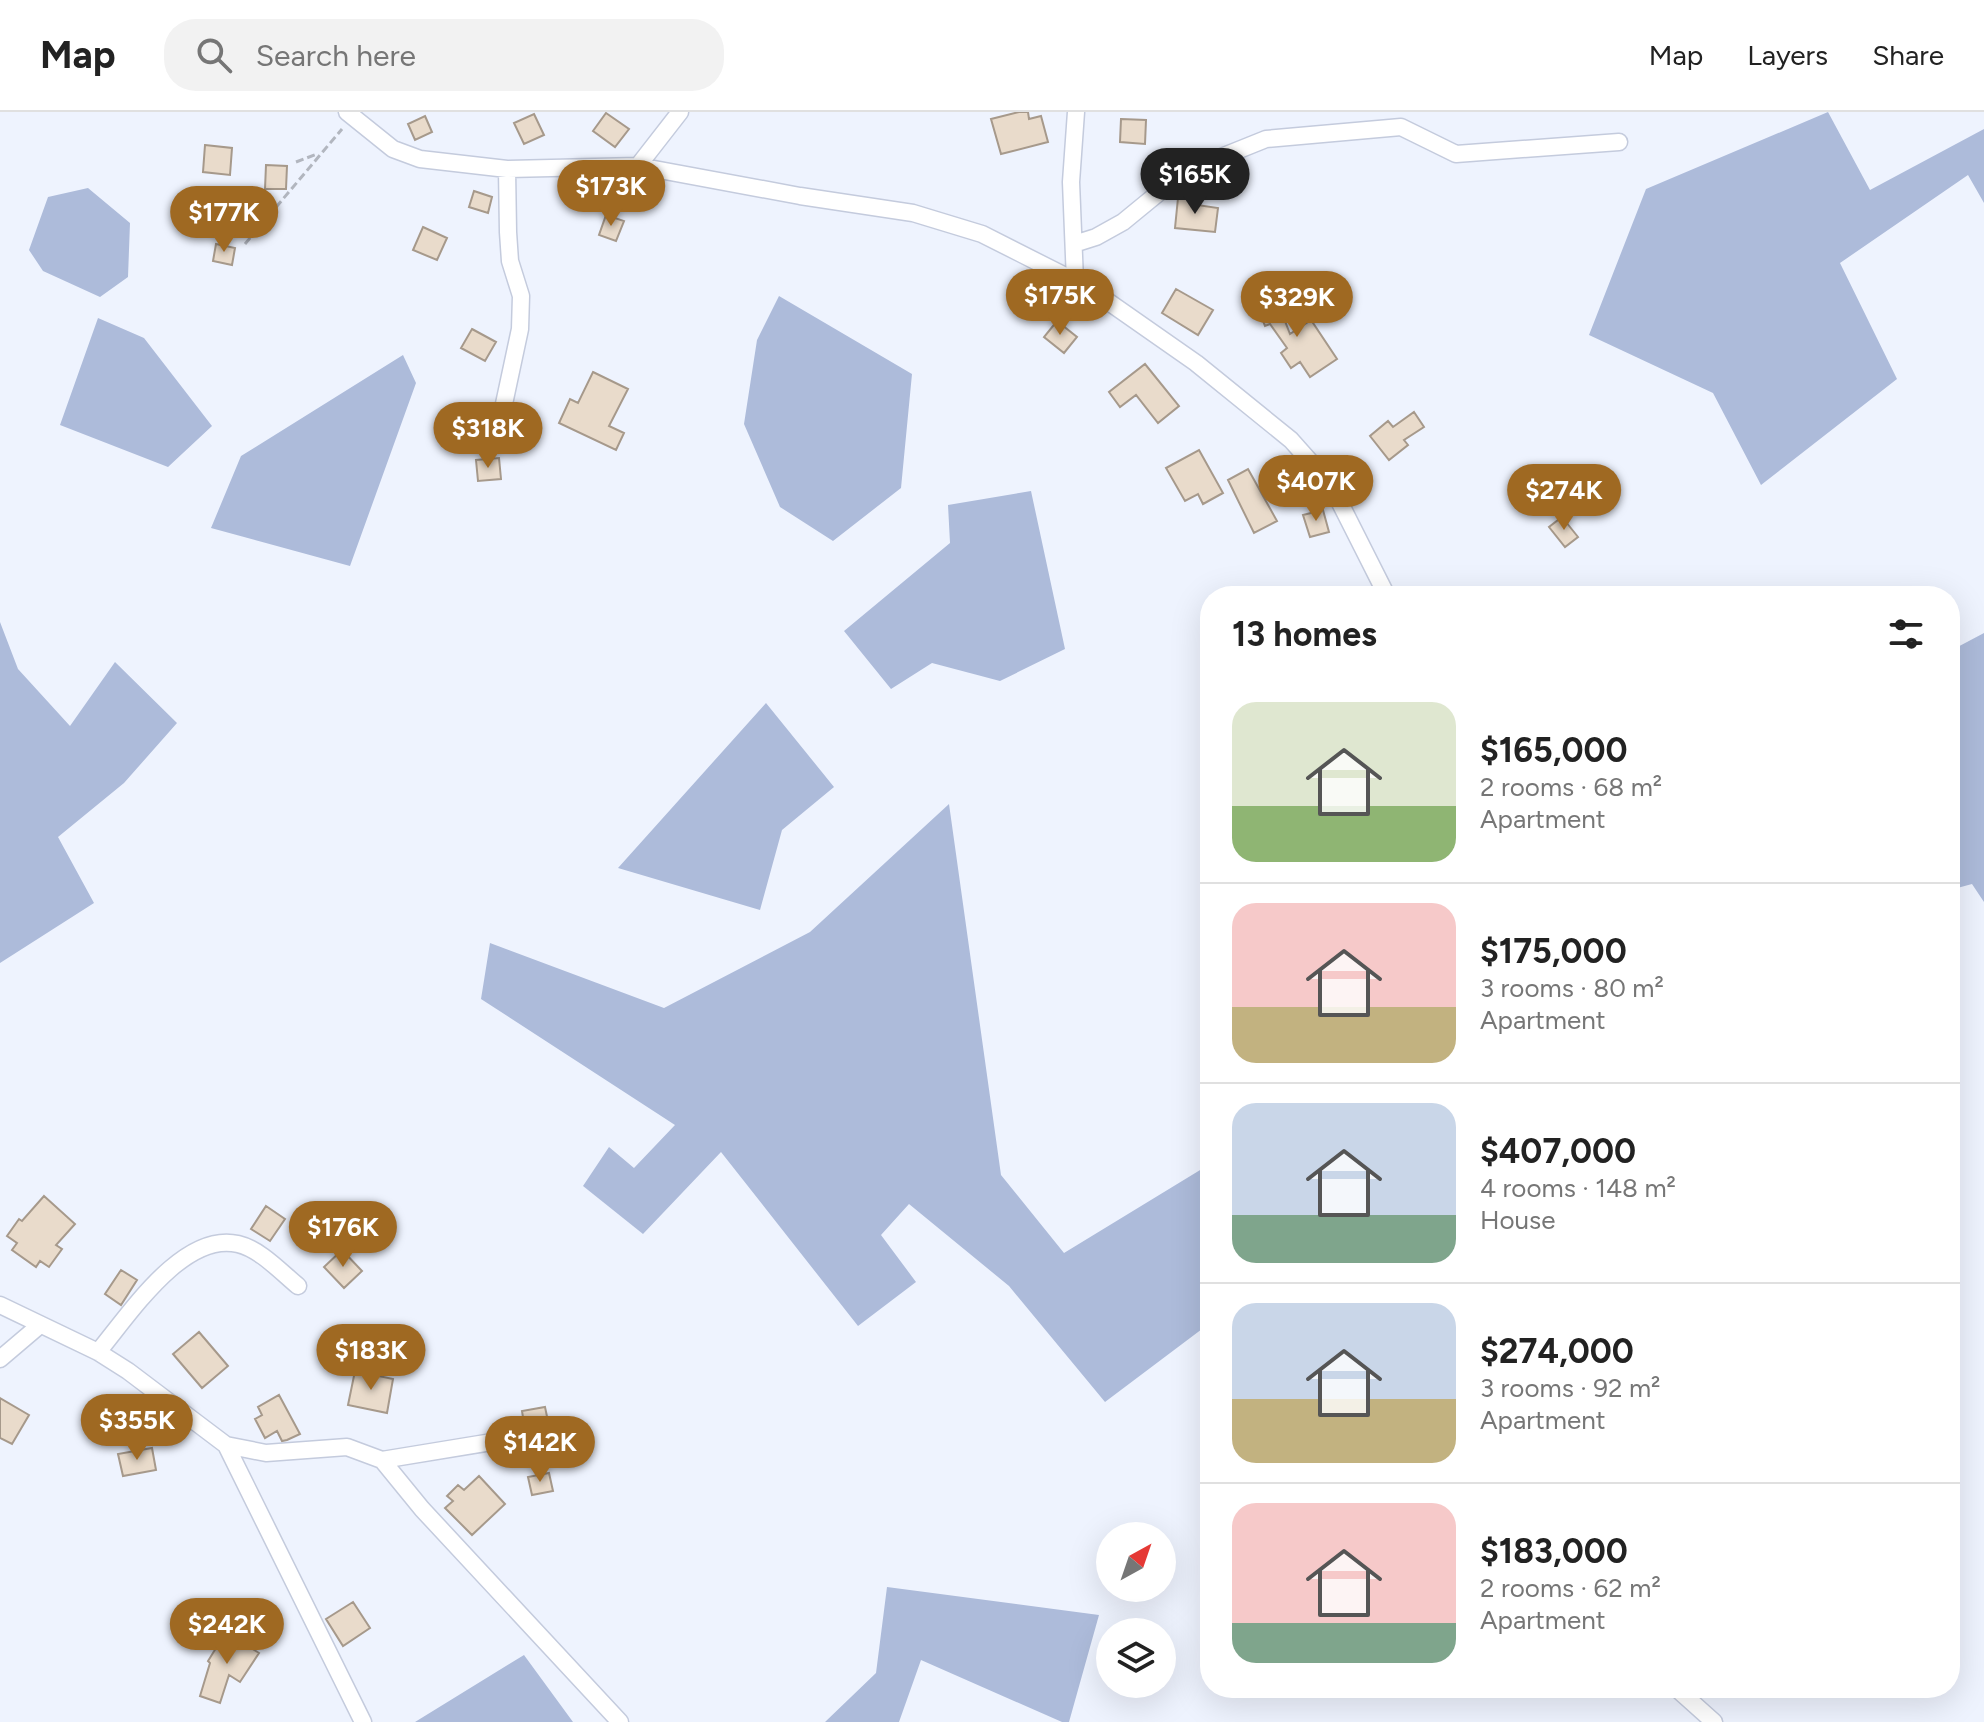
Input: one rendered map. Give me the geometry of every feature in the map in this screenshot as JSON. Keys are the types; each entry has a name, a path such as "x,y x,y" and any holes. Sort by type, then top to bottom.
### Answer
{"street":[{"path":"638,166 680,112"},
{"path":"1075,281 1071,182 1076,112"},
{"path":"349,114 376,138 407,155 507,169 638,166 913,213 982,234 1075,281 1196,363 1311,459 1331,485 1382,586"},
{"path":"1074,244 1096,237 1123,222 1184,172 1266,139 1401,127 1456,154 1619,142"},
{"path":"498,432 520,329 521,296 510,261 507,169"},
{"path":"98,1352 171,1269 205,1245 224,1242 240,1244 298,1286"},
{"path":"0,1305 98,1352 149,1384 226,1445 363,1722"},
{"path":"0,1359 40,1325"},
{"path":"226,1445 266,1453 347,1447 382,1460 510,1439"},
{"path":"382,1460 433,1521 620,1722"},
{"path":"1687,1698 1714,1722"}],"path":[{"path":"245,244 321,153 349,114"},
{"path":"296,162 321,153"}],"shaded area":[{"path":"1828,112 1870,190 1984,129 1984,203 1968,175 1840,263 1897,379 1761,485 1713,393 1589,335 1646,189"},
{"path":"88,188 130,223 128,277 100,297 43,271 29,250 48,197"},
{"path":"779,296 912,374 901,488 833,541 780,507 744,424 757,340"},
{"path":"98,318 144,338 212,426 168,467 60,425"},
{"path":"403,355 416,383 350,566 211,528 241,456"},
{"path":"1031,491 1065,649 1000,681 932,663 891,689 844,631 950,543 948,505"},
{"path":"0,622 18,669 70,726 115,662 177,723 124,783 58,837 94,903 0,963"},
{"path":"1984,633 1984,902 1972,884 1960,887 1960,646"},
{"path":"766,703 834,787 782,830 760,910 618,868"},
{"path":"949,804 1001,1175 1064,1253 1200,1170 1200,1331 1105,1402 1009,1286 909,1204 881,1235 916,1282 858,1326 721,1152 643,1234 583,1186 609,1147 634,1168 675,1125 481,999 490,943 664,1008 810,932"},
{"path":"887,1587 1099,1615 1069,1722 1062,1722 921,1660 899,1722 825,1722 876,1673"},
{"path":"524,1655 573,1722 415,1722"}],"building":[{"path":"1028,112 1029,119 1041,116 1048,142 1001,154 991,119"},
{"path":"606,113 629,129 615,147 593,131"},
{"path":"534,114 544,135 524,144 514,123"},
{"path":"425,116 432,132 415,140 408,124"},
{"path":"1121,119 1146,120 1145,144 1120,142"},
{"path":"205,145 232,148 230,175 203,172"},
{"path":"266,165 287,166 286,189 265,189"},
{"path":"474,191 492,197 488,213 469,207"},
{"path":"1178,198 1198,200 1197,205 1218,208 1215,232 1175,228"},
{"path":"606,215 624,221 616,241 599,235"},
{"path":"423,227 447,238 437,260 413,250"},
{"path":"216,244 235,248 232,265 213,261"},
{"path":"1176,289 1213,310 1198,335 1162,313"},
{"path":"1274,293 1290,334 1311,320 1337,359 1310,377 1300,362 1291,368 1281,353 1287,348 1270,324 1265,326 1255,300"},
{"path":"1057,321 1077,337 1064,353 1044,337"},
{"path":"472,329 496,342 485,361 461,348"},
{"path":"1145,364 1179,406 1158,423 1136,395 1120,407 1109,392"},
{"path":"593,372 628,389 609,426 624,433 616,450 559,423 570,399 578,403"},
{"path":"1414,412 1424,427 1404,440 1408,445 1389,460 1370,436 1388,421 1393,427"},
{"path":"1199,450 1223,493 1203,504 1198,494 1185,501 1166,468"},
{"path":"499,458 501,479 478,481 476,460"},
{"path":"1248,469 1277,521 1254,533 1228,480"},
{"path":"1323,510 1329,532 1310,537 1303,515"},
{"path":"1562,517 1578,537 1565,547 1549,527"},
{"path":"44,1196 75,1224 56,1245 62,1249 49,1267 40,1261 36,1267 12,1250 17,1243 7,1236 19,1219 22,1221"},
{"path":"266,1206 285,1219 270,1241 251,1229"},
{"path":"342,1250 362,1271 344,1288 324,1267"},
{"path":"121,1270 137,1280 121,1305 105,1294"},
{"path":"199,1332 228,1366 202,1388 173,1354"},
{"path":"355,1371 393,1379 387,1413 348,1405"},
{"path":"279,1395 300,1434 282,1441 277,1431 265,1438 255,1419 262,1415 258,1407"},
{"path":"0,1398 29,1415 12,1444 0,1438"},
{"path":"545,1407 549,1426 525,1430 522,1411"},
{"path":"152,1448 156,1470 123,1476 118,1454"},
{"path":"549,1473 553,1491 532,1495 528,1477"},
{"path":"479,1476 505,1504 472,1535 445,1508 453,1501 447,1496 458,1485 464,1490"},
{"path":"353,1602 370,1628 343,1646 326,1619"},
{"path":"226,1632 259,1653 240,1682 229,1675 220,1703 200,1696 208,1661"}]}
